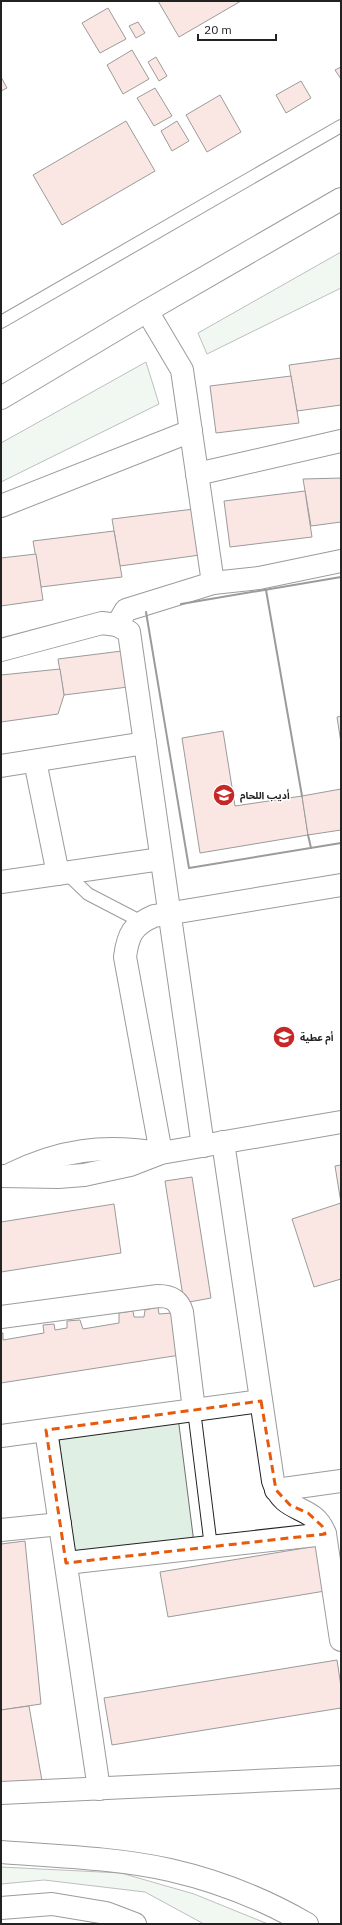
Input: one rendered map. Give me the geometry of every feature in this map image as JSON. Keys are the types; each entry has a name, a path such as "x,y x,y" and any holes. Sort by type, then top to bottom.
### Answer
{"main road":[{"path":"1,398 147,311 341,199"},
{"path":"147,311 182,370 213,583"},
{"path":"1,506 191,431"},
{"path":"197,474 341,441"},
{"path":"117,625 126,610 213,583 259,578 341,560"},
{"path":"1,650 102,623 117,625 129,632 168,914 213,1144 276,1490 282,1499 290,1506 308,1513 316,1518 322,1526 325,1534 341,1640"},
{"path":"1,766 144,743"},
{"path":"35,761 62,873"},
{"path":"1,882 161,859"},
{"path":"161,1153 126,957 127,944 132,931 142,922 154,916 341,885"},
{"path":"4,1176 58,1178 84,1175 130,1165 161,1153 341,1122"},
{"path":"1,1317 158,1296 172,1297 180,1306 182,1312 194,1410"},
{"path":"1,1436 261,1401"},
{"path":"46,1430 99,1789"},
{"path":"276,1490 341,1481"},
{"path":"1,1530 60,1524"},
{"path":"66,1563 325,1534"},
{"path":"1,1793 341,1777"},
{"path":"1,1852 99,1860 169,1870 231,1887 280,1909 307,1924"},
{"path":"1,1908 52,1904 106,1913 135,1924"}],"lane":[{"path":"1,322 341,126"},
{"path":"62,873 88,894 142,922"},
{"path":"194,1410 211,1547"}],"highlighted area":[{"path":"261,1401 276,1490 290,1505 308,1513 322,1526 325,1534 66,1563 46,1430"}],"green space":[{"path":"341,252 341,288 207,354 198,333"},
{"path":"146,362 159,404 1,482 1,443"},
{"path":"178,1417 194,1543 74,1558 58,1432"},
{"path":"1,1867 121,1873 194,1894 268,1924 204,1924 145,1892 44,1880 1,1884"}],"building":[{"path":"158,1 241,1 179,37"},
{"path":"108,8 126,39 100,53 82,23"},
{"path":"138,22 145,33 136,38 129,26"},
{"path":"132,50 149,79 123,94 107,65"},
{"path":"156,57 167,76 159,81 148,62"},
{"path":"341,67 341,79 335,70"},
{"path":"1,77 7,88 1,91"},
{"path":"301,81 311,98 286,113 276,95"},
{"path":"155,88 172,116 154,126 137,98"},
{"path":"220,95 241,132 207,152 186,115"},
{"path":"126,121 155,171 62,225 33,175"},
{"path":"177,121 189,141 172,151 161,131"},
{"path":"341,358 341,405 297,411 289,365"},
{"path":"291,376 299,423 216,433 210,386"},
{"path":"341,478 341,522 311,526 303,479"},
{"path":"305,491 312,537 230,547 224,501"},
{"path":"194,509 200,555 120,566 112,519"},
{"path":"114,531 122,577 41,587 33,541"},
{"path":"36,554 43,600 1,606 1,558"},
{"path":"122,651 128,687 64,695 58,659"},
{"path":"60,669 64,695 58,714 1,722 1,675"},
{"path":"341,716 341,743 337,717"},
{"path":"223,731 235,806 302,796 308,835 200,853 182,738"},
{"path":"341,789 341,830 308,835 302,796"},
{"path":"341,1165 341,1203 335,1166"},
{"path":"192,1177 211,1298 184,1303 165,1181"},
{"path":"341,1203 341,1279 314,1287 292,1219"},
{"path":"114,1204 121,1253 1,1272 1,1222"},
{"path":"158,1307 159,1314 172,1313 180,1355 1,1383 1,1333 3,1333 3,1340 44,1333 43,1325 54,1324 55,1330 67,1328 67,1321 80,1320 83,1329 119,1323 119,1313 133,1311 134,1317 144,1317 145,1310"},
{"path":"25,1541 41,1704 1,1710 1,1544"},
{"path":"317,1546 325,1591 168,1617 160,1572"},
{"path":"337,1660 341,1687 341,1708 112,1745 104,1698"},
{"path":"29,1706 42,1781 1,1787 1,1710"}],"wall":[{"path":"181,604 341,577"},
{"path":"266,590 302,796"},
{"path":"146,612 189,868 341,843"},
{"path":"308,835 311,848"}],"place":[{"name":"أديب اللحام","path":"224,795"},
{"name":"أم عطية","path":"284,1037"}]}
